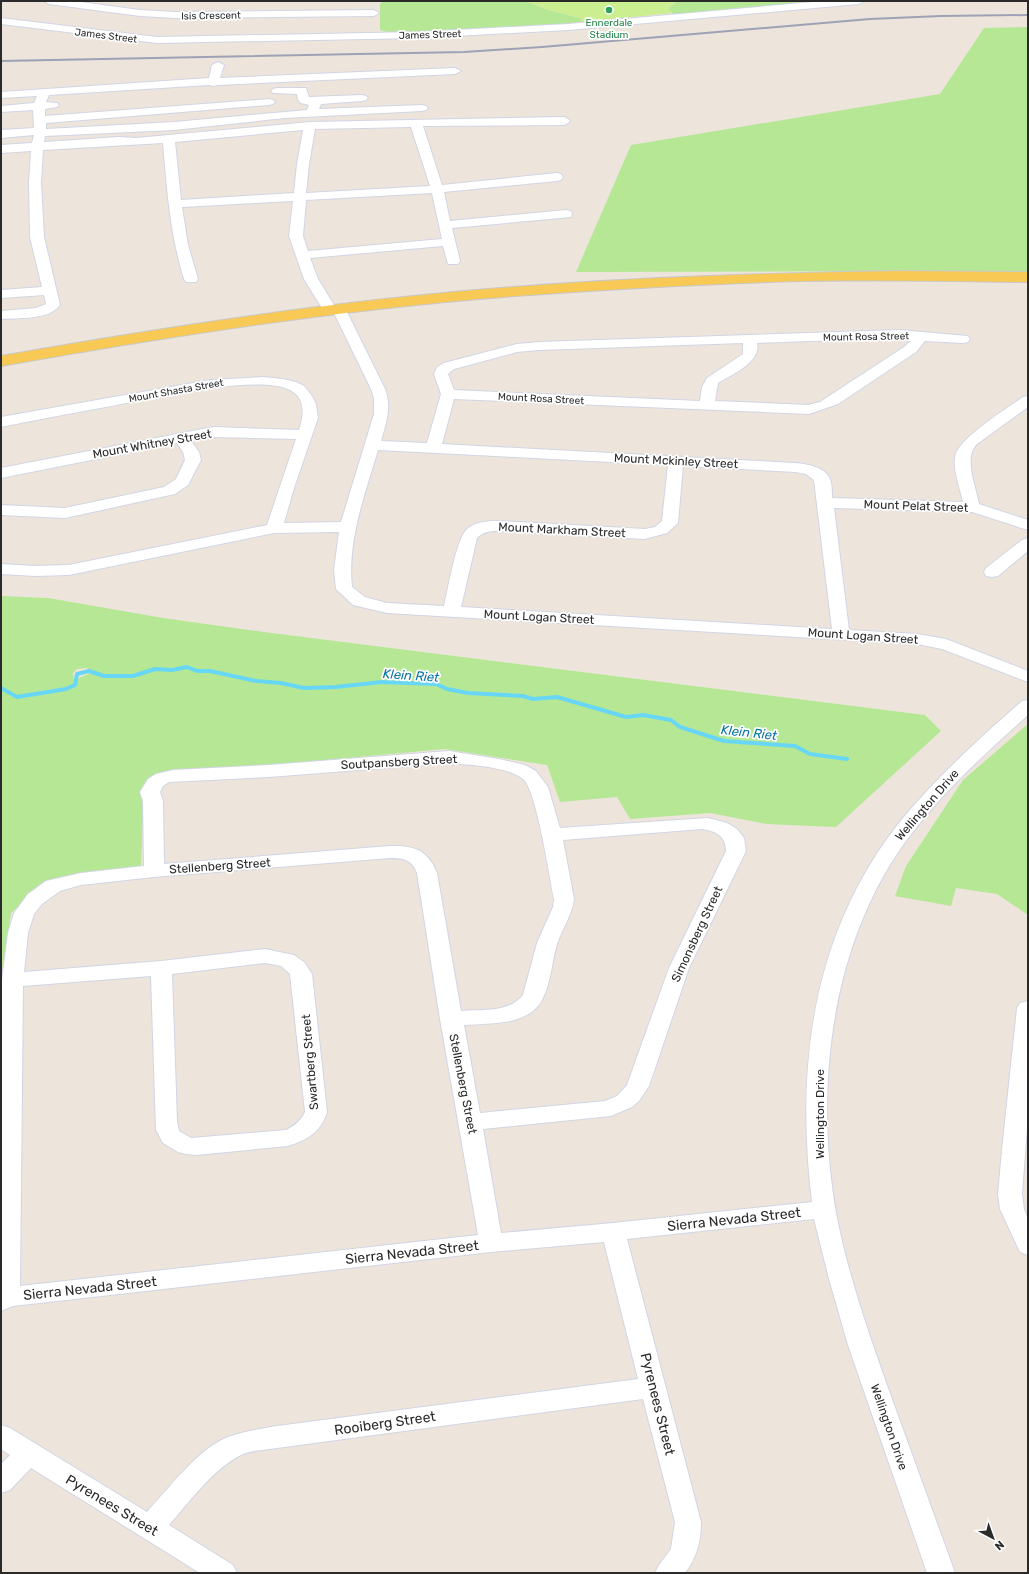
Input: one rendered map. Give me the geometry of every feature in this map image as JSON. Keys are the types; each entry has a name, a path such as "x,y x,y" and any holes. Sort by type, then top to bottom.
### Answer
{"main road":[{"path":"1,361 207,326 334,309 540,289 696,280 894,276 1028,277"}],"street":[{"name":"Isis Crescent","path":"49,1 166,15 245,15 375,20"},
{"path":"100,8 110,1"},
{"path":"245,15 246,1"},
{"name":"James Street","path":"1,21 157,40 375,20 449,34 568,27 859,1"},
{"path":"213,83 218,65"},
{"path":"1,95 213,83 252,79 455,71"},
{"path":"223,94 302,90 305,101"},
{"path":"1,314 34,312 50,309 53,305 37,237 35,182 37,147 45,92"},
{"path":"1,134 40,121 305,101 369,98 364,111"},
{"path":"305,101 316,103 311,113"},
{"path":"40,121 62,104"},
{"path":"16,120 174,126 207,121 311,113 422,108"},
{"path":"1,109 40,121"},
{"path":"1,149 118,141 136,142 310,126 564,121"},
{"path":"416,123 437,189 453,261"},
{"name":"Mount Logan Street","path":"310,126 303,164 301,198 296,236 311,279 334,309 366,363 378,389 380,398 381,414 348,527 342,570 342,581 344,589 352,596 359,601 387,608 918,639 946,644 1028,678"},
{"path":"169,139 174,204 184,258 191,279"},
{"path":"174,204 301,198 437,189 557,177"},
{"path":"445,224 566,214"},
{"path":"302,255 449,242"},
{"path":"1,294 50,290"},
{"name":"Mount Rosa Street","path":"898,334 918,336 918,342 909,350 833,400 817,408 801,410 448,394 441,374 445,367 517,348 749,339 898,334"},
{"path":"918,336 963,339"},
{"path":"707,406 709,387 712,381 750,354 751,347 749,339"},
{"name":"Mount Shasta Street","path":"1,422 214,383 279,382 296,387 301,390 306,398 311,411 311,418 286,488 274,528"},
{"path":"432,448 448,394"},
{"path":"972,507 962,457 964,450 972,441 1028,400"},
{"name":"Mount Whitney Street","path":"1,473 213,432 305,435"},
{"path":"1,510 65,513 169,491 182,482 193,460 191,452 181,438"},
{"name":"Mount Mckinley Street","path":"371,445 792,466 816,472 822,478 841,634"},
{"name":"Mount Markham Street","path":"451,612 469,537 475,531 488,526 644,534 661,530 670,523 676,461"},
{"name":"Mount Pelat Street","path":"825,503 972,507 1028,525"},
{"path":"1,569 36,571 70,570 274,528 348,527"},
{"path":"992,572 1028,543"},
{"name":"Wellington Drive","path":"941,1573 854,1326 839,1276 824,1209 817,1127 820,1042 825,1010 836,966 855,914 879,867 895,843 926,803 958,769 1028,705"},
{"name":"Soutpansberg Street","path":"154,871 151,788 163,778 189,774 268,771 433,758 463,758 515,768 531,776 539,787 552,835 564,898 563,907 547,943 533,997 526,1006 516,1012 505,1014 451,1019"},
{"name":"Simonsberg Street","path":"471,1122 605,1109 617,1107 626,1102 638,1086 679,968 736,851 736,845 730,833 724,828 714,824 702,823 552,835"},
{"name":"Stellenberg Street","path":"5,1299 13,980 18,934 24,913 31,903 53,886 67,882 154,871 390,852 405,852 415,855 424,864 427,873 451,1019 471,1122 491,1243"},
{"name":"Swartberg Street","path":"13,980 161,968 265,956 287,960 297,967 301,974 316,1112 310,1125 288,1138 207,1147 186,1146 171,1137 166,1121 161,968"},
{"path":"1028,1016 1021,1132 1010,1194 1012,1209 1028,1246"},
{"name":"Sierra Nevada Street","path":"5,1299 491,1243 613,1232 824,1209"},
{"name":"Pyrenees Street","path":"613,1232 688,1522 688,1542 681,1558 669,1573"},
{"name":"Rooiberg Street","path":"150,1527 207,1465 222,1453 242,1444 277,1437 653,1387"},
{"name":"Pyrenees Street","path":"1,1436 223,1573"},
{"path":"1,1482 28,1454"}],"green space":[{"path":"384,1 525,1 552,11 581,18 584,24 452,32 390,33 380,30 380,4"},
{"name":"Ennerdale Stadium","path":"525,1 677,1 668,8 672,13 583,22 581,18 552,11"},
{"path":"677,1 841,1 675,16 668,8"},
{"path":"1028,27 1028,274 907,271 576,272 631,145 940,94 984,28"},
{"path":"1,596 48,598 163,618 264,632 925,715 941,731 836,827 766,824 710,813 630,819 617,797 560,802 547,765 445,749 163,775 144,787 141,867 48,882 11,913 1,978","holes":["86,668 92,670 93,672 74,680 73,673 77,669"]},
{"path":"1028,724 1028,915 997,894 956,888 951,906 895,896 906,866 963,780"}],"waterway":[{"name":"Klein Riet","path":"1,688 17,697 66,689 75,685 77,674 89,671 104,676 133,676 155,669 172,670 187,667 197,671 210,671 256,681 281,683 304,688 336,687 382,682 436,684 447,689 468,693 523,696 533,699 557,697 626,717 643,715 671,720 680,727 724,741 795,746 810,754 847,759"}],"railway":[{"path":"1,61 464,52 542,47 870,19 941,16 1028,15"}],"place":[{"name":"Ennerdale Stadium","path":"609,10"}]}
